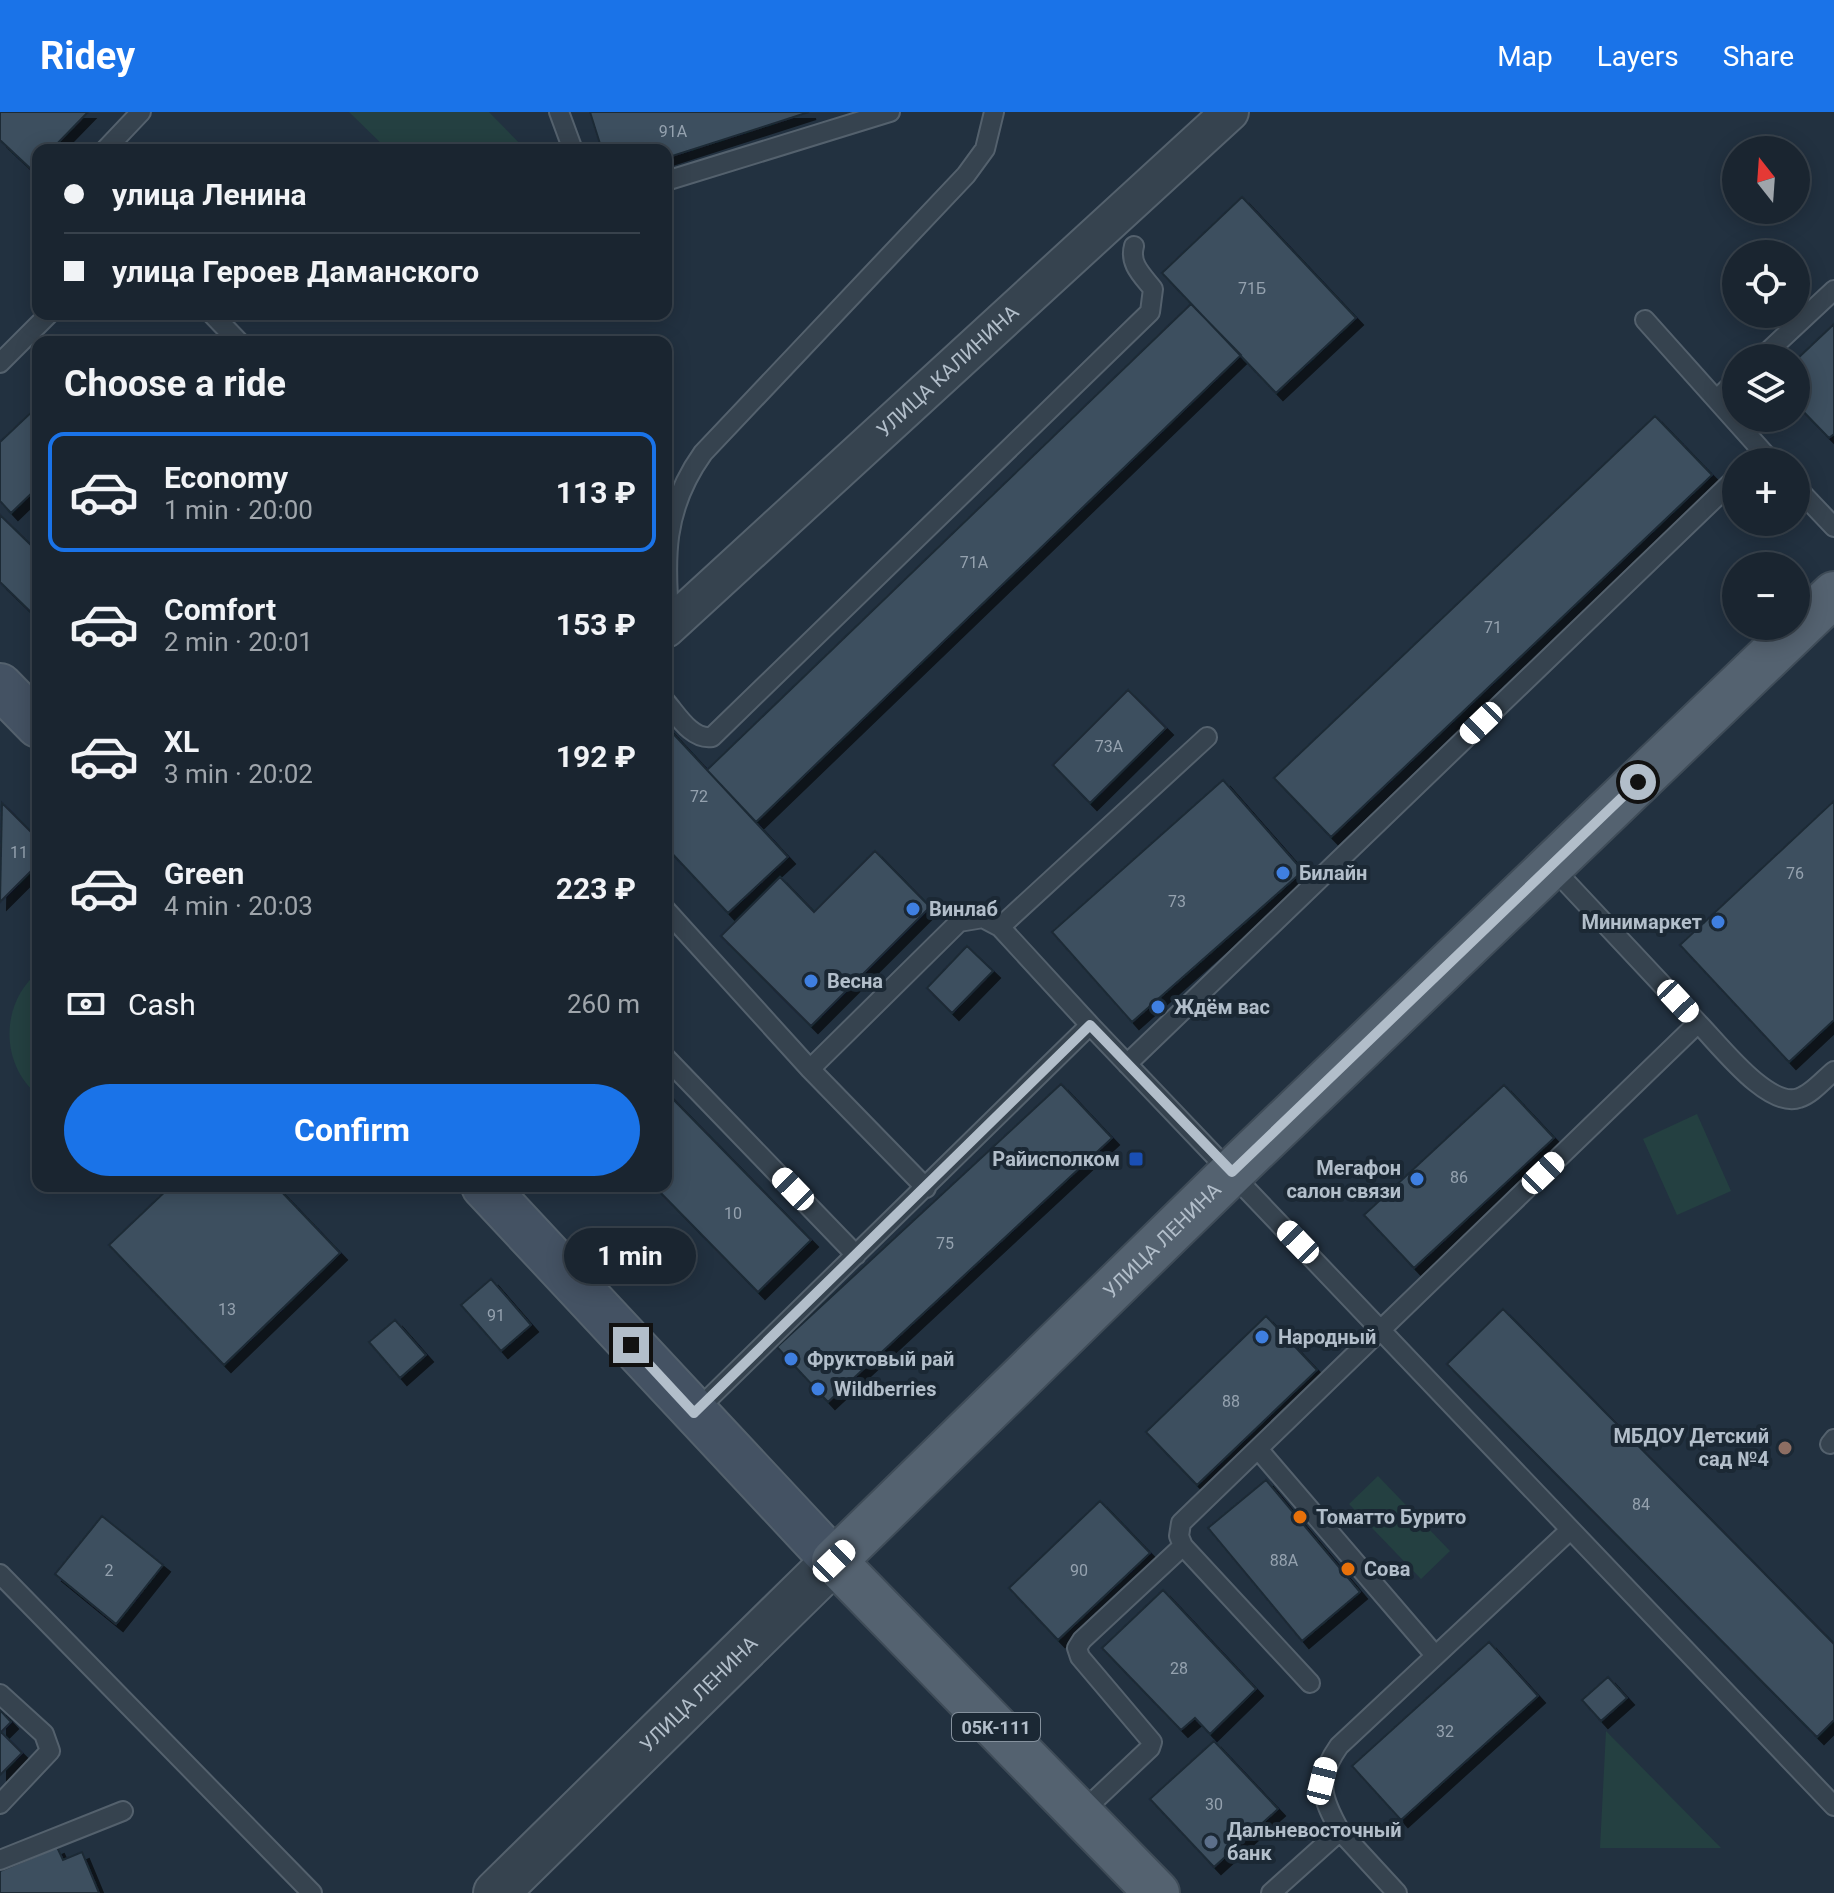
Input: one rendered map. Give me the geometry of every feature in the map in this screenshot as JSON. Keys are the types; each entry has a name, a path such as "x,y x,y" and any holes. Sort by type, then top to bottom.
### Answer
{"main road":[{"name":"УЛИЦА ЛЕНИНА","path":"834,1561 1232,1172 1834,594"},
{"name":"05К-111","path":"490,1192 834,1561 1157,1893"}],"street":[{"name":"УЛИЦА КАЛИНИНА","path":"672,623 1230,112"},
{"name":"УЛИЦА ЛЕНИНА","path":"496,1893 834,1561"}],"lane":[{"path":"111,144 141,112"},
{"path":"559,112 571,144"},
{"path":"672,179 890,112"},
{"path":"672,522 685,479 703,453 966,175 985,149 994,112"},
{"path":"672,709 695,734 703,738 712,737 1150,312 1153,289 1134,265 1131,257 1134,246"},
{"path":"1776,344 1834,290"},
{"path":"0,363 43,320"},
{"path":"218,320 233,336"},
{"path":"1645,320 1717,399 1755,448"},
{"path":"1717,399 1722,394"},
{"path":"1127,1064 1722,491"},
{"path":"1810,502 1834,527"},
{"path":"1000,927 1207,737"},
{"path":"1551,866 1768,1093 1786,1100 1802,1097 1834,1071"},
{"path":"672,917 810,1069 926,1188"},
{"path":"810,1069 959,922 983,918 1000,927 1569,1531 1834,1806"},
{"path":"1310,1683 1183,1546 1181,1523 1698,1023"},
{"path":"694,1413 1090,1025"},
{"path":"672,1064 856,1255"},
{"path":"1258,1449 1434,1654"},
{"path":"1397,1893 1340,1831 1325,1805 1322,1781 1326,1764 1339,1746 1434,1654 1569,1531"},
{"path":"1080,1814 1150,1748 1152,1742 1080,1657 1077,1648 1183,1546"},
{"path":"1,1577 312,1893"},
{"path":"0,1694 44,1734 50,1751 0,1804"},
{"path":"0,1860 123,1811"},
{"path":"1271,1893 1340,1831"}],"green space":[{"path":"349,112 489,112 520,144 382,144"},
{"path":"32,978 32,1088 17,1067 11,1051 10,1034 11,1017"},
{"path":"1697,1114 1731,1191 1677,1215 1643,1139"},
{"path":"1378,1476 1450,1551 1421,1579 1349,1504"},
{"path":"1606,1731 1721,1848 1600,1848"}],"building":[{"path":"0,112 88,112 57,144 32,144 32,170 0,140"},
{"path":"590,112 809,112 672,156 672,144 600,144"},
{"path":"1242,197 1356,318 1276,393 1162,273"},
{"path":"1191,304 1241,355 756,822 707,770"},
{"path":"1834,324 1834,434 1829,438 1810,418 1810,347"},
{"path":"32,412 32,493 11,513 0,501 0,442"},
{"path":"1655,416 1712,475 1331,837 1274,778"},
{"path":"0,515 32,546 32,613 0,582"},
{"path":"1128,690 1166,728 1090,803 1053,765"},
{"path":"672,732 788,857 728,913 672,853"},
{"path":"1223,780 1303,871 1132,1022 1052,932"},
{"path":"1834,801 1834,1020 1789,1062 1680,945"},
{"path":"2,803 32,833 32,870 0,902"},
{"name":"Весна","path":"875,851 930,907 811,1026 721,936 780,877 814,912"},
{"path":"967,946 993,971 952,1013 927,988"},
{"path":"1061,1084 1112,1138 828,1402 777,1347"},
{"path":"1504,1085 1554,1138 1414,1268 1364,1215"},
{"path":"672,1098 811,1240 758,1292 660,1192 672,1192"},
{"path":"165,1192 282,1192 340,1253 224,1365 109,1245"},
{"path":"491,1279 531,1325 501,1351 461,1305"},
{"path":"1503,1309 1834,1644 1834,1720 1817,1737 1447,1364"},
{"path":"1266,1316 1317,1370 1197,1485 1146,1432"},
{"path":"395,1320 426,1355 400,1378 369,1342"},
{"path":"1266,1480 1360,1592 1302,1641 1208,1528"},
{"path":"1100,1501 1150,1553 1058,1640 1009,1588"},
{"path":"102,1516 163,1565 116,1624 55,1574"},
{"path":"1163,1590 1256,1689 1210,1734 1195,1718 1181,1730 1102,1648"},
{"path":"1489,1642 1538,1696 1401,1820 1352,1766"},
{"path":"1608,1677 1627,1698 1601,1721 1582,1700"},
{"path":"0,1710 11,1722 1,1732 22,1753 0,1775"},
{"path":"1214,1741 1278,1809 1214,1867 1150,1799"},
{"path":"57,1847 63,1860 82,1852 99,1893 0,1893 0,1871"}],"place":[{"name":"Билайн","path":"1283,873"},
{"name":"Винлаб","path":"913,909"},
{"name":"Минимаркет","path":"1718,922"},
{"name":"Весна","path":"811,981"},
{"name":"Ждём вас","path":"1158,1007"},
{"name":"Райисполком","path":"1136,1159"},
{"name":"Мегафон салон связи","path":"1417,1179"},
{"name":"Народный","path":"1262,1337"},
{"name":"Фруктовый рай","path":"791,1359"},
{"name":"Wildberries","path":"818,1389"},
{"name":"МБДОУ Детский сад №4","path":"1785,1448"},
{"name":"Томатто Бурито","path":"1300,1517"},
{"name":"Сова","path":"1348,1569"},
{"name":"Дальневосточный банк","path":"1211,1842"}],"route":[{"path":"631,1345 694,1413 1090,1025 1232,1172 1638,782"}]}
